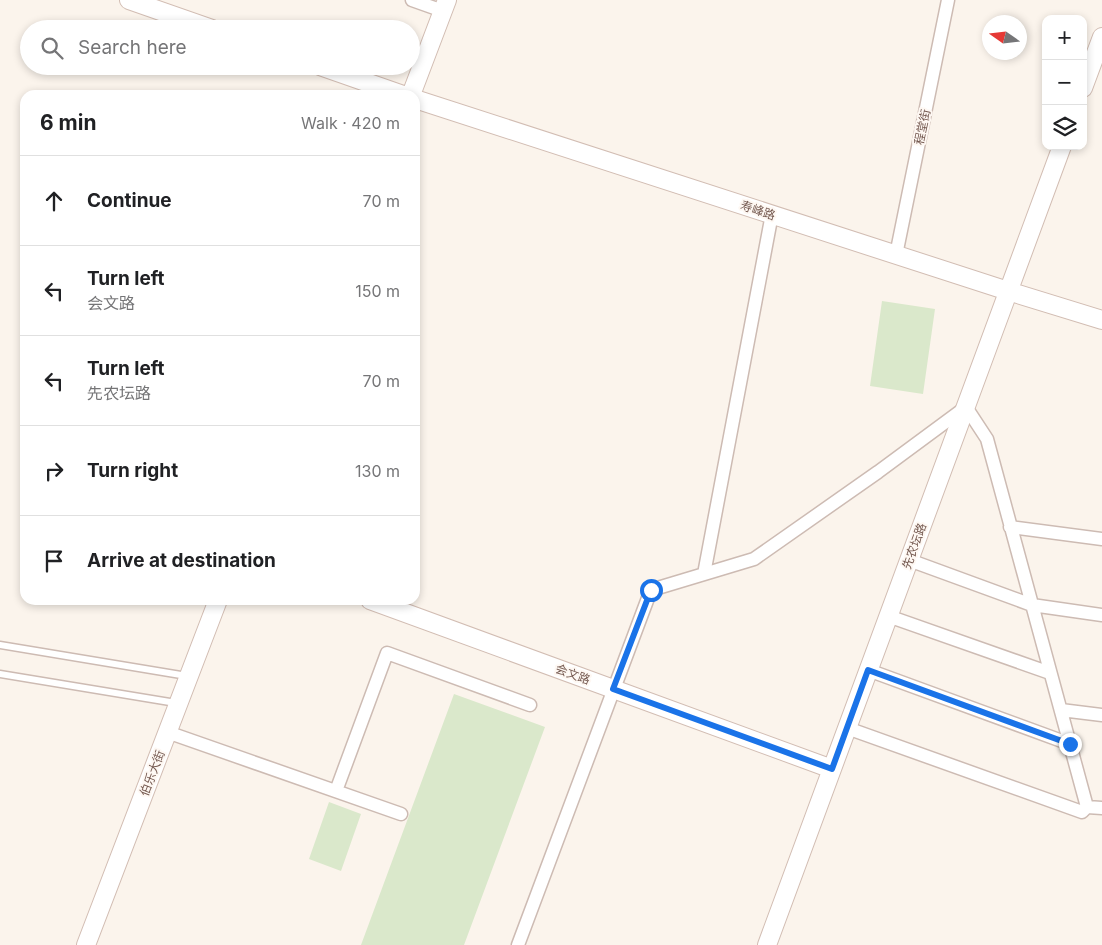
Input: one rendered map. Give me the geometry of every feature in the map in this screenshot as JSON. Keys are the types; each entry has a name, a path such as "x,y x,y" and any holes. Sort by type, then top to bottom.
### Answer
{"street":[{"path":"129,0 186,20"},
{"path":"412,0 445,5 420,71"},
{"name":"程堂街","path":"896,255 948,0"},
{"path":"1087,77 1102,37"},
{"path":"346,75 389,90"},
{"path":"413,90 419,75"},
{"name":"寿峰路","path":"420,101 1102,320"},
{"name":"先农坛路","path":"767,945 1061,150"},
{"path":"704,574 772,214"},
{"path":"518,945 651,590 754,559 878,472 966,406 987,439 1087,807"},
{"path":"1010,528 1102,539"},
{"path":"909,560 1032,605 1102,615"},
{"name":"伯乐大街","path":"86,945 216,605"},
{"name":"会文路","path":"384,605 832,769"},
{"path":"888,616 1050,673"},
{"path":"336,791 387,653 530,705"},
{"path":"868,670 1070,744"},
{"path":"1061,710 1102,715"},
{"path":"847,728 1082,812 1087,807 1102,808"},
{"path":"167,732 401,814"}],"lane":[{"path":"0,645 188,677"},
{"path":"0,674 178,703"}],"green space":[{"path":"882,301 935,309 923,394 870,386"},
{"path":"454,694 545,727 464,945 361,945"},
{"path":"329,802 361,814 341,871 309,859"}],"route":[{"path":"651,590 613,689 832,769 868,670 1070,744"}]}
